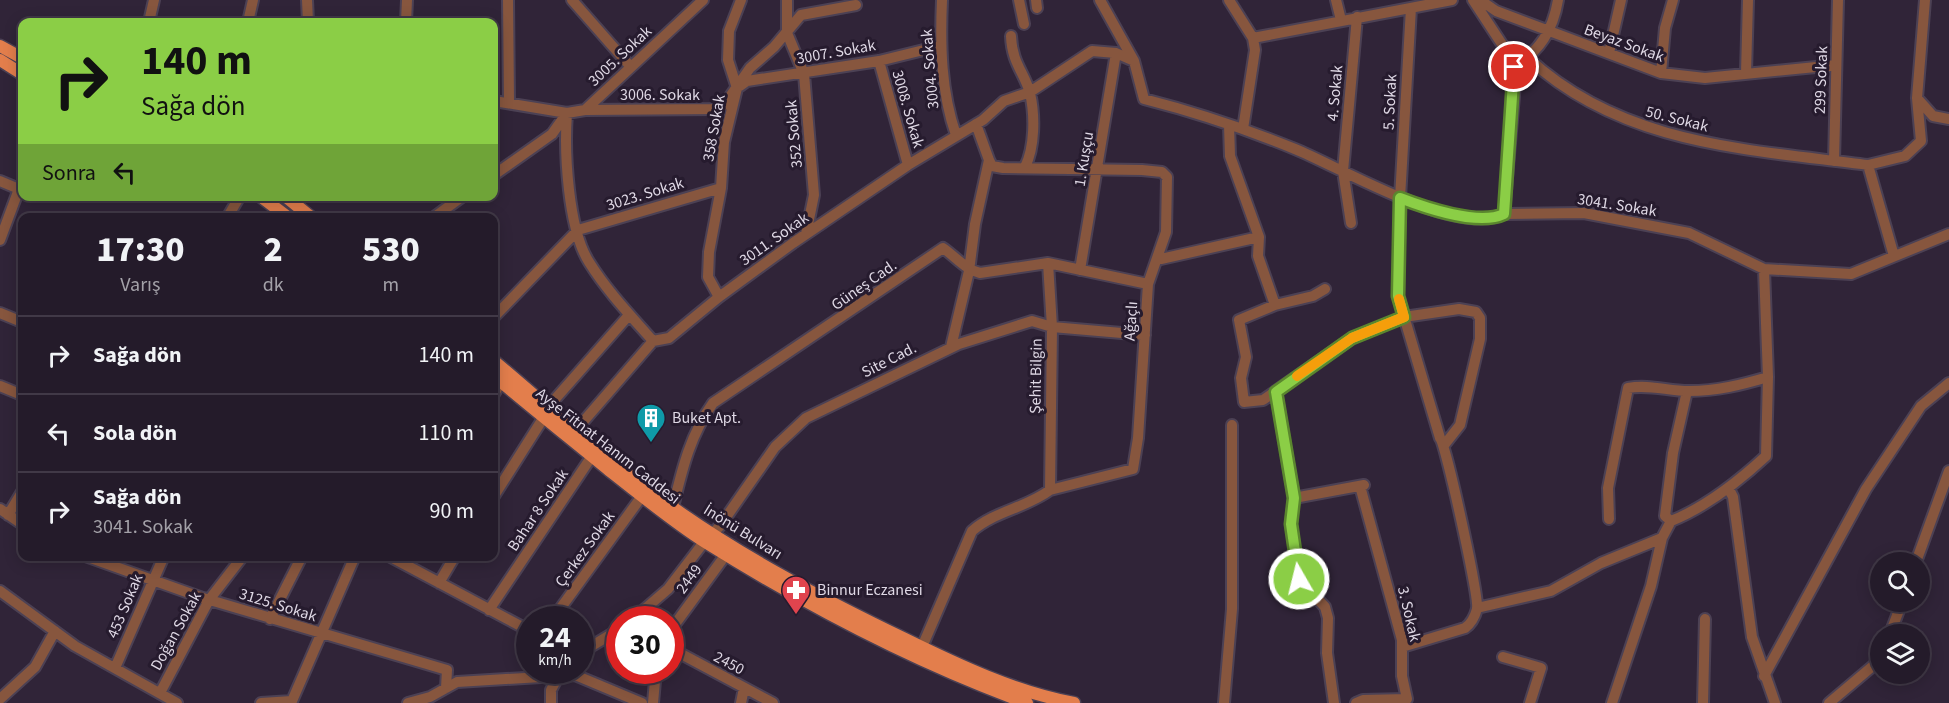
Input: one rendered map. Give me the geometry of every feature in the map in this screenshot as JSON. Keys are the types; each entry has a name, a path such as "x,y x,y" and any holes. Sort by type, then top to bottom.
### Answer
{"main road":[{"path":"0,46 18,56"},
{"path":"0,60 18,71"},
{"path":"267,201 282,213"},
{"path":"291,201 306,213"},
{"name":"İnönü Bulvarı","path":"498,365 546,412 576,430 709,538 843,609 922,647 1008,683 1074,703"},
{"name":"Ayşe Fitnat Hanım Caddesi","path":"498,380 546,412 592,456 642,496 709,538"},
{"name":"İnönü Bulvarı","path":"730,550 777,585 917,658 1027,703"}],"street":[{"path":"150,18 154,0"},
{"path":"249,18 253,0"},
{"path":"307,0 308,18"},
{"path":"406,18 407,0"},
{"path":"508,0 509,102"},
{"path":"572,0 630,66"},
{"name":"3005. Sokak","path":"585,110 702,0"},
{"name":"358 Sokak","path":"719,297 708,277 709,252 721,188 724,142 737,88 727,47 729,31 741,0"},
{"path":"786,0 787,33"},
{"name":"3004. Sokak","path":"942,0 940,46 949,116 956,135"},
{"path":"1019,0 1024,24"},
{"name":"3041. Sokak","path":"1100,0 1134,61 1144,99 1243,129 1400,198 1459,215 1495,218 1504,214 1584,213 1689,233 1764,269 1851,274 1949,234"},
{"path":"1230,0 1253,38 1255,50 1243,129"},
{"path":"1336,0 1341,20"},
{"path":"1253,38 1452,0"},
{"path":"1473,0 1514,67 1504,214"},
{"path":"1514,67 1528,58 1545,41 1558,0"},
{"path":"1609,53 1621,0"},
{"path":"1661,74 1665,28 1673,0"},
{"path":"1746,73 1748,0"},
{"name":"299 Sokak","path":"1833,161 1838,0"},
{"path":"1894,256 1868,165 1905,156 1921,141 1917,98 1925,0"},
{"name":"Beyaz Sokak","path":"1484,1 1496,11 1661,74 1705,78 1836,65"},
{"name":"3006. Sokak","path":"498,101 567,113 585,110 717,109 737,88 750,68 787,33 801,15 856,5"},
{"name":"5. Sokak","path":"1411,8 1400,198 1398,296 1440,438 1445,444 1447,465 1469,555 1477,608"},
{"name":"4. Sokak","path":"1351,223 1343,171 1357,17"},
{"name":"352 Sokak","path":"787,33 804,74 814,195 806,234"},
{"path":"1011,36 1016,65 1030,92 1032,140 1030,155 1025,167"},
{"name":"3007. Sokak","path":"737,88 747,81 879,61 940,46"},
{"name":"3011. Sokak","path":"653,341 669,338 719,297 806,234 908,165 976,124 1004,100 1030,92 1092,51 1116,53 1134,61"},
{"name":"1. Kuşçu","path":"1080,270 1116,53"},
{"name":"50. Sokak","path":"1528,58 1550,79 1586,101 1643,128 1693,140 1868,165"},
{"name":"3008. Sokak","path":"879,61 908,165"},
{"path":"1917,98 1933,116 1949,119"},
{"path":"498,172 552,134 567,113"},
{"path":"567,113 565,138 568,181 578,230 588,261 629,315 653,341 576,430"},
{"path":"976,124 992,166 1098,170"},
{"path":"1229,125 1230,156 1259,237 1258,256 1275,305"},
{"path":"951,347 969,271 975,224 989,160"},
{"name":"Ağaçlı","path":"1050,490 1132,469 1138,438 1148,284 1166,232 1167,177 1162,172 1098,170"},
{"path":"0,180 18,189"},
{"name":"3023. Sokak","path":"578,230 721,188"},
{"path":"0,240 18,192"},
{"path":"440,213 456,201"},
{"path":"498,313 578,230"},
{"path":"1158,257 1259,237"},
{"name":"Güneş Cad.","path":"673,507 688,450 702,418 713,403 943,248 959,259 969,271"},
{"path":"969,271 980,273 1048,263 1148,284"},
{"name":"Şehit Bilgin","path":"1048,263 1052,327 1050,490"},
{"path":"1612,703 1651,586 1662,538 1671,522 1717,493 1729,489 1766,456 1768,377 1764,269"},
{"path":"1325,289 1313,296 1275,305 1239,320 1246,357 1241,378 1244,402 1263,400 1352,338 1404,317 1459,309 1476,312 1480,318 1480,339 1460,425 1445,444"},
{"path":"0,313 18,320"},
{"path":"498,490 546,412 629,315"},
{"name":"Site Cad.","path":"648,606 668,589 709,538 775,447 806,418 951,347 1032,321 1052,327 1145,335"},
{"path":"1609,519 1608,488 1628,388 1640,386 1688,391 1728,389 1768,377"},
{"path":"1764,676 1866,489 1921,406 1949,383"},
{"path":"0,386 18,393"},
{"path":"1671,522 1665,516 1673,453 1688,391"},
{"path":"1276,392 1294,498 1291,524 1299,579 1325,607 1328,618 1327,653 1334,703"},
{"path":"1224,703 1232,609 1232,425"},
{"name":"Bahar 8 Sokak","path":"489,610 592,456"},
{"path":"1920,552 1949,471"},
{"name":"3. Sokak","path":"1294,498 1362,486 1402,646 1402,676 1412,701 1364,700 1356,703"},
{"path":"1729,489 1733,497 1752,637 1775,703"},
{"path":"922,647 972,531 986,519 1040,497 1050,490"},
{"path":"18,496 4,512 18,521"},
{"name":"Çerkez Sokak","path":"562,606 642,496"},
{"path":"1402,646 1465,628 1470,625 1477,608 1551,591 1601,563 1662,538"},
{"name":"2449","path":"684,613 730,550"},
{"name":"3125. Sokak","path":"97,561 209,600 447,670 446,688"},
{"path":"114,568 117,561"},
{"name":"453 Sokak","path":"115,668 162,561"},
{"name":"Doğan Sokak","path":"160,693 209,600 239,561"},
{"path":"270,619 299,561"},
{"path":"261,703 292,701 323,635 353,561"},
{"path":"398,561 516,624"},
{"path":"439,583 452,561"},
{"path":"0,591 55,631 177,703"},
{"path":"1703,703 1705,619"},
{"path":"1,698 35,667 55,631"},
{"name":"2450","path":"684,656 773,703"},
{"path":"1503,657 1541,668 1530,703"},
{"path":"1829,703 1870,668"},
{"path":"408,703 430,700 457,682 516,678"},
{"path":"594,681 642,703"},
{"path":"551,703 551,690 554,684"},
{"path":"654,703 655,684"},
{"path":"741,703 744,688"}],"slow traffic":[{"path":"1297,376 1352,338 1404,317 1399,299"}],"place":[{"name":"Buket Apt.","path":"651,444"},
{"name":"Binnur Eczanesi","path":"796,616"}],"route":[{"path":"1299,579 1291,524 1294,498 1276,392 1352,338 1404,317 1398,296 1400,198 1459,215 1495,218 1504,214 1516,72 1514,67"}]}
